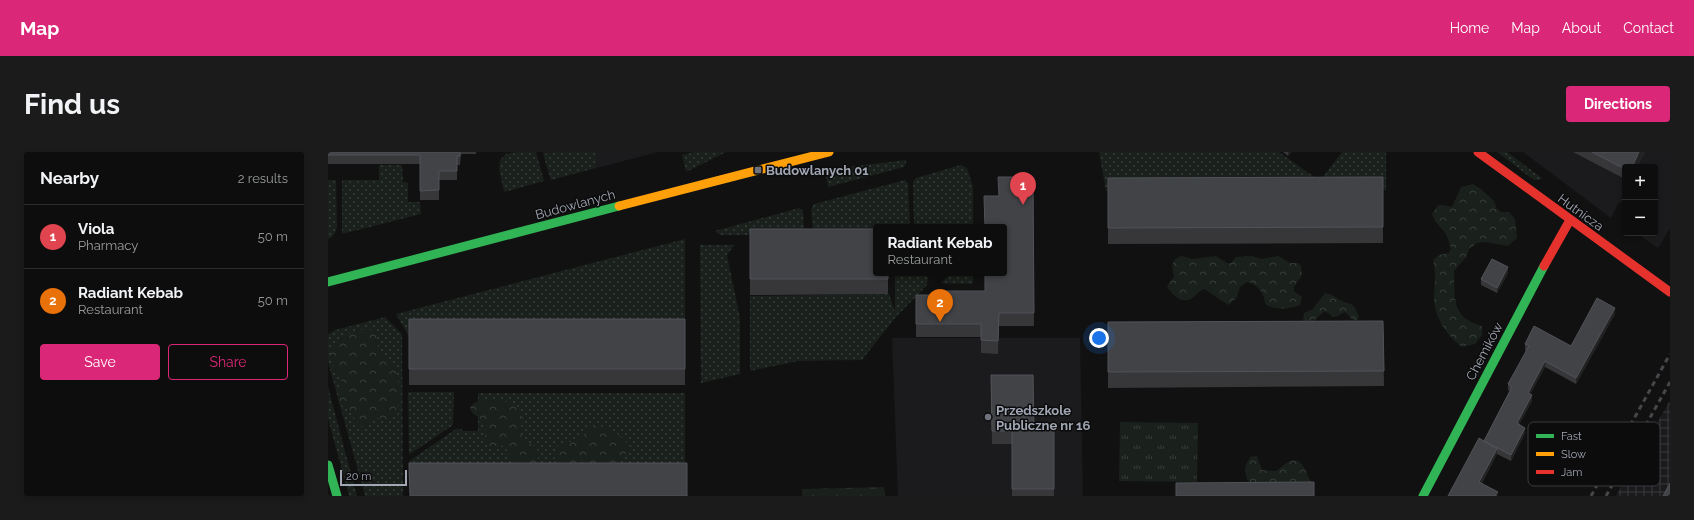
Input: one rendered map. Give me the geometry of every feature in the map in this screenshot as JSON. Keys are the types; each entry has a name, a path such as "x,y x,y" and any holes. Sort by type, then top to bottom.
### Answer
{"street":[{"name":"Budowlanych","path":"328,282 829,152"},
{"name":"Hutnicza","path":"1478,152 1670,292"},
{"name":"Chemików","path":"1423,496 1570,220"},
{"path":"328,465 337,496"}],"shaded area":[{"path":"543,152 658,152 551,180"},
{"path":"1523,152 1670,152 1670,228 1658,248 1640,236 1658,236 1658,164 1622,164 1622,203 1619,202 1611,218"},
{"name":"Przedszkole Publiczne nr 16","path":"892,338 1080,338 1083,496 898,496"},
{"path":"1670,400 1670,496 1616,496 1622,486 1660,486 1660,422 1658,422"}],"green space":[{"path":"516,152 536,152 544,181 504,192 499,169 500,160 506,154"},
{"path":"561,152 596,152 595,168 551,180 543,154"},
{"path":"694,152 726,152 686,172 682,155"},
{"path":"1099,152 1279,152 1320,181 1342,152 1386,152 1386,190 1106,191"},
{"path":"1497,152 1507,152 1542,178 1540,180 1534,180"},
{"path":"906,160 904,167 828,187 825,170"},
{"path":"379,165 402,165 403,182 408,183 408,202 420,202 421,214 342,234 342,180 379,180"},
{"path":"961,165 967,168 973,187 973,224 914,224 913,182 916,178"},
{"path":"328,180 336,180 337,227 333,236 328,239"},
{"path":"905,180 908,183 910,224 873,224 873,235 813,230 811,209 814,204"},
{"path":"1473,184 1494,201 1497,209 1501,212 1509,212 1515,219 1517,238 1508,246 1486,242 1477,243 1469,249 1466,257 1454,271 1454,291 1456,305 1459,311 1471,322 1482,326 1482,335 1475,344 1462,347 1450,336 1441,324 1434,302 1435,273 1433,260 1439,255 1449,253 1451,248 1446,234 1435,221 1432,214 1438,205 1452,207 1461,187"},
{"path":"799,208 803,211 804,230 799,235 720,235 715,231"},
{"path":"685,239 685,335 408,335 396,314"},
{"path":"700,245 734,245 727,255 740,318 740,374 701,383"},
{"path":"1182,256 1192,259 1216,256 1227,263 1231,263 1236,257 1252,256 1261,259 1278,256 1290,263 1298,263 1301,266 1302,275 1294,287 1294,291 1302,297 1300,305 1283,308 1270,307 1266,305 1264,297 1258,287 1247,282 1240,287 1237,297 1229,305 1204,289 1191,299 1180,299 1171,292 1167,286 1174,277 1172,265 1175,259"},
{"path":"895,276 926,276 928,279 927,285 895,318 862,360 798,361 750,371 750,296 889,294 895,312"},
{"path":"946,276 973,276 973,284 939,283"},
{"path":"1325,293 1352,304 1359,317 1357,320 1353,320 1345,312 1333,317 1325,311 1311,323 1303,321 1304,313 1313,309"},
{"path":"385,317 402,334 403,496 365,496 328,362 328,334 335,330"},
{"path":"369,329 376,334 378,347 381,354 387,359 392,360 395,366 399,386 398,413 391,419 378,418 363,427 348,410 339,404 338,392 341,384 341,375 332,365 330,358 334,344 344,336 359,330"},
{"path":"328,387 357,496 349,496 328,419"},
{"path":"408,392 454,392 453,425 410,454 409,453"},
{"path":"478,393 685,393 685,479 408,479 409,461 456,429 462,429 462,431 478,431"},
{"path":"481,401 501,401 518,407 521,412 522,419 521,438 536,447 539,453 537,462 533,466 517,463 512,459 504,445 491,449 485,443 484,422 472,413 470,407 474,403"},
{"path":"1120,422 1198,423 1197,482 1119,481"},
{"path":"598,426 616,433 624,439 630,447 624,456 614,463 604,467 593,466 579,461 571,469 554,464 558,445 567,442 577,442 589,429"},
{"path":"1257,456 1262,470 1276,471 1286,464 1296,460 1305,469 1311,482 1306,487 1255,485 1247,480 1245,467 1250,457"},
{"path":"884,487 885,496 802,496 802,489"}],"building":[{"path":"328,152 460,152 460,156 457,156 457,171 439,171 439,190 420,191 420,155 328,155"},
{"path":"1592,152 1639,152 1633,164 1622,164 1622,167"},
{"path":"998,177 1033,177 1034,313 999,313 998,341 981,340 981,324 916,324 916,295 936,295 936,291 985,291 985,276 1007,276 1007,224 985,224 984,196 999,196"},
{"path":"1383,177 1383,227 1108,228 1108,178"},
{"path":"750,229 873,229 873,276 888,276 888,279 750,279"},
{"path":"1492,259 1508,267 1497,288 1481,279"},
{"path":"1597,298 1615,308 1576,378 1545,361 1528,393 1532,395 1517,423 1525,428 1511,455 1484,441 1512,387 1508,384 1529,346 1525,344 1534,326 1571,346"},
{"path":"409,319 685,319 685,369 409,369"},
{"path":"1383,321 1384,371 1108,372 1108,322"},
{"path":"991,375 1033,375 1034,429 1054,429 1054,489 1012,489 1012,431 992,431"},
{"path":"1479,438 1497,449 1479,482 1498,492 1495,496 1448,496"},
{"path":"409,463 687,463 687,496 410,496"},
{"path":"1314,482 1314,496 1176,496 1176,483"},
{"path":"1670,483 1670,496 1663,496"}],"railway":[{"path":"1632,422 1670,354"},
{"path":"1648,422 1670,382"},
{"path":"1591,496 1597,486"},
{"path":"1606,496 1612,486"}],"traffic: fast":[{"path":"328,282 619,206"},
{"path":"1423,496 1544,266"},
{"path":"328,465 337,496"}],"traffic: slow":[{"path":"619,206 829,152"}],"traffic: jam":[{"path":"1478,152 1670,292"},
{"path":"1544,266 1570,220"}],"place":[{"name":"Budowlanych 01","path":"758,170"},
{"name":"Viola","path":"1023,205"},
{"name":"Radiant Kebab","path":"940,322"},
{"name":"Przedszkole Publiczne nr 16","path":"988,417"}]}
